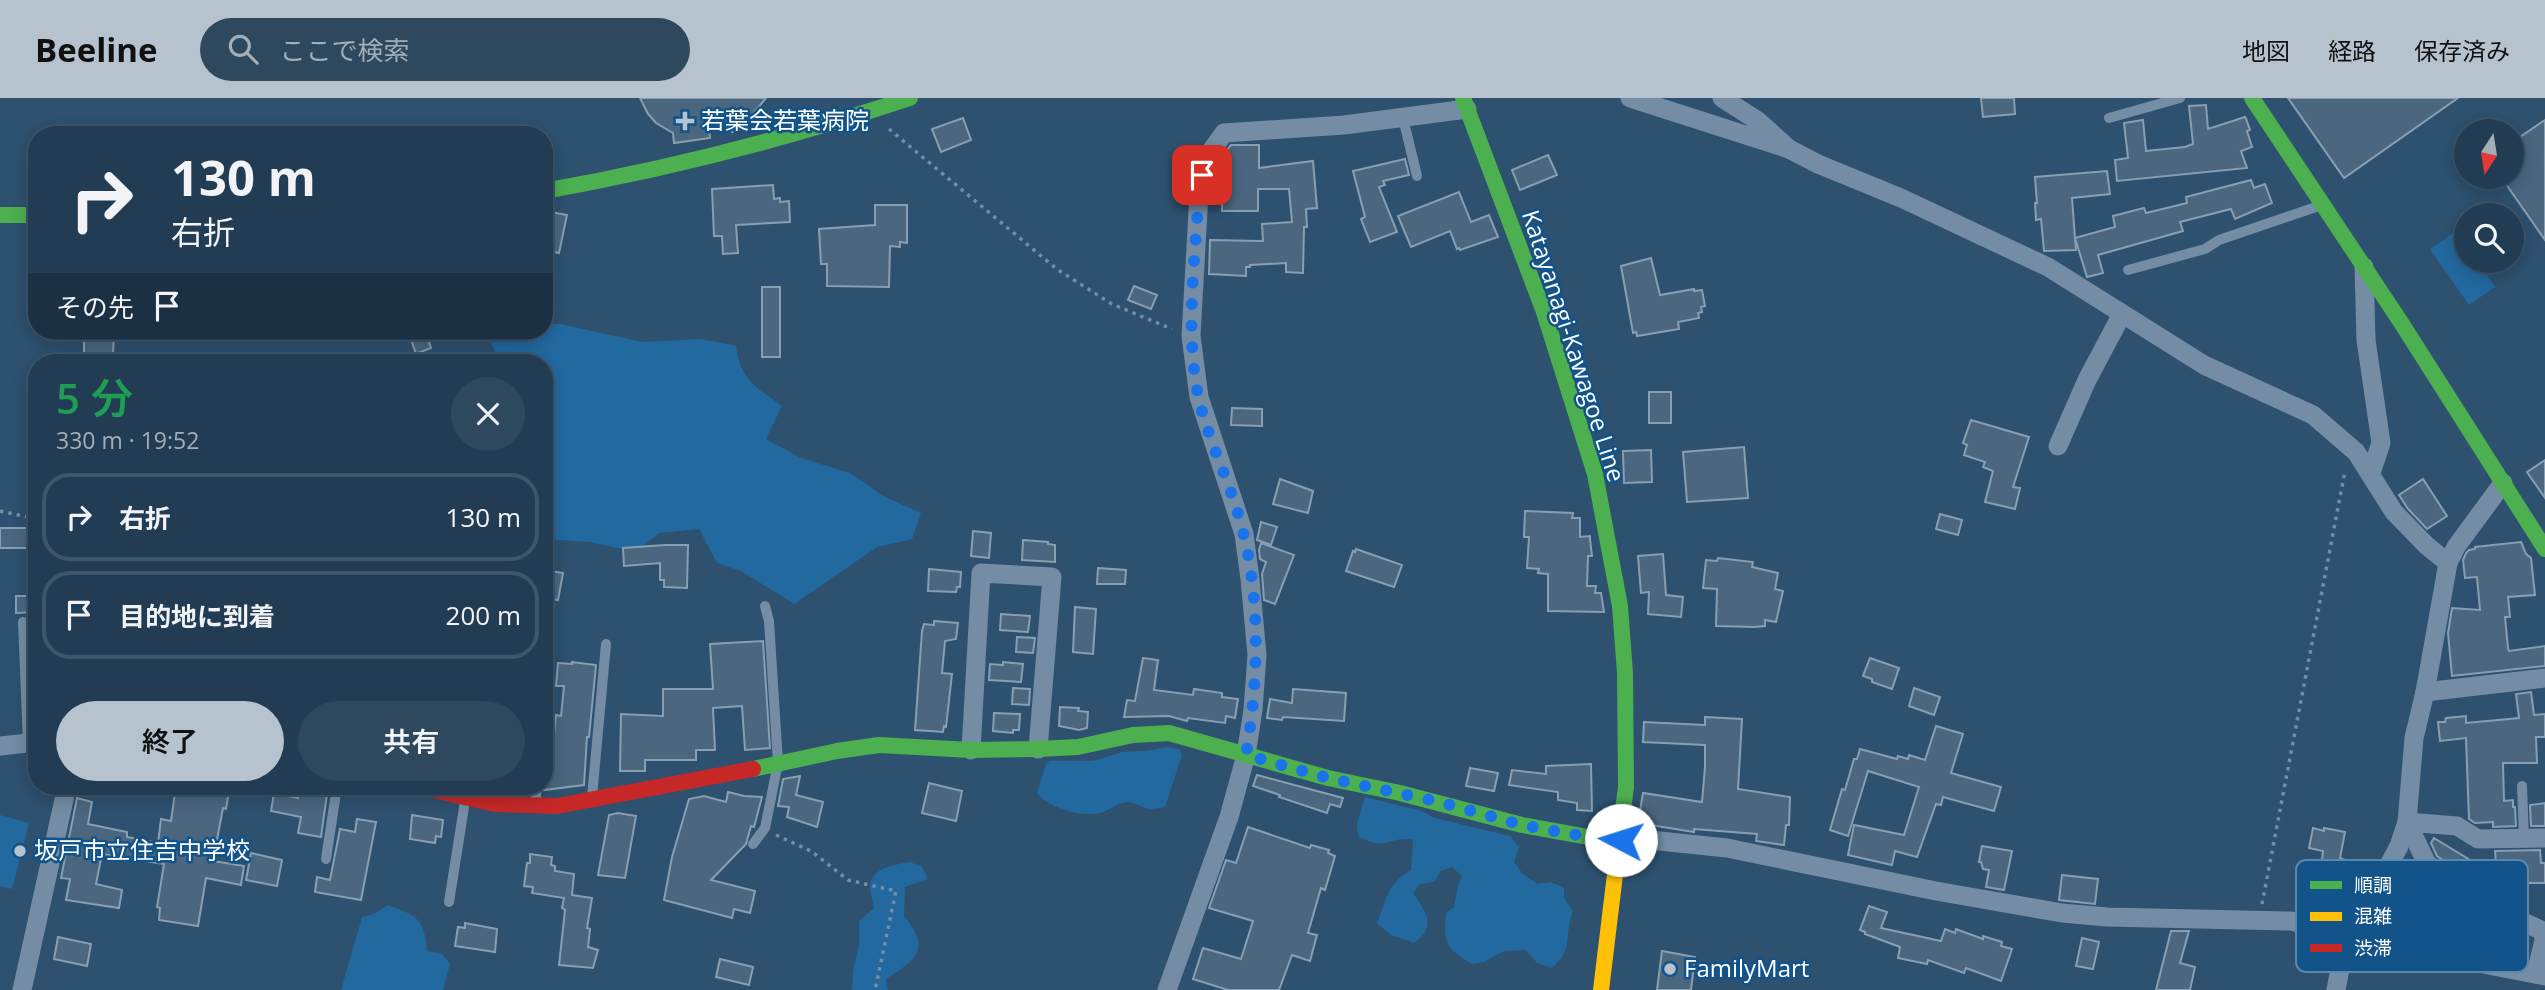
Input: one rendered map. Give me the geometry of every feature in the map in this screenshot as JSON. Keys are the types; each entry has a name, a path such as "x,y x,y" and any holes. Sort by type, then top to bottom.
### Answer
{"street":[{"path":"553,189 683,164 868,113 910,98"},
{"path":"1630,98 1789,149 1900,198 2048,267 2203,365 2313,415 2350,447 2371,473 2394,512 2448,563"},
{"path":"1722,98 1758,121 1789,149"},
{"path":"2252,98 2545,549"},
{"path":"1167,990 1229,817 1246,755 1253,710 1256,656 1244,534 1199,397 1191,336 1199,193 1206,158 1224,133 1403,118 1465,103"},
{"name":"Katayanagi-Kawagoe Line","path":"1465,103 1544,312 1595,474 1620,606 1625,673 1626,788 1601,990"},
{"path":"0,215 28,215"},
{"path":"2364,267 2366,340 2381,443 2371,473"},
{"path":"2057,446 2087,380 2122,314"},
{"path":"2392,860 2407,822 2414,738 2448,563 2456,547 2503,483"},
{"path":"971,750 981,573 1052,577 1038,749"},
{"path":"2425,692 2545,678"},
{"path":"473,795 495,804 535,807 592,802 837,751 880,745 971,750 1038,749 1078,747 1133,735 1169,733 1328,778 1532,827 1588,837 1727,848 1936,891 2062,913 2107,917 2296,922"},
{"path":"0,746 28,742"},
{"path":"22,990 65,795"},
{"path":"2407,822 2457,825 2478,839 2545,838"},
{"path":"2407,822 2425,860"},
{"path":"2528,925 2543,932 2541,975"},
{"path":"2336,990 2339,972"}],"lane":[{"path":"2109,118 2180,98"},
{"path":"1403,118 1417,176"},
{"path":"2128,270 2205,249 2219,240 2323,205"},
{"path":"754,844 765,828 778,763 769,621 765,606"},
{"path":"23,622 28,689"},
{"path":"592,802 606,644"},
{"path":"2522,786 2525,838"},
{"path":"326,859 336,795"},
{"path":"449,902 471,795"},
{"path":"535,807 536,795"}],"path":[{"path":"868,113 1058,270 1112,304 1191,336"},
{"path":"2259,920 2350,447"},
{"path":"0,511 28,517"},
{"path":"765,828 811,851 848,880 896,891 875,990"}],"shaded area":[{"path":"2454,232 2454,273 2485,273 2495,287 2469,305 2430,249"},
{"path":"553,324 643,342 701,339 736,346 738,358 751,382 782,406 766,439 801,458 850,473 885,497 921,513 912,539 877,547 794,604 741,571 717,563 699,529 659,533 636,552 590,542 553,540 553,354 496,354 490,340 553,340"},
{"path":"1167,747 1179,749 1182,755 1165,807 1149,809 1124,802 1103,812 1087,814 1058,807 1037,793 1046,764 1050,761 1093,761 1122,752"},
{"path":"1365,797 1510,836 1519,847 1514,862 1523,874 1537,884 1551,882 1564,888 1564,898 1573,911 1566,948 1559,961 1552,968 1537,963 1526,950 1504,951 1484,962 1472,964 1457,954 1448,944 1445,932 1446,913 1454,907 1462,876 1452,867 1441,871 1434,882 1420,884 1413,893 1426,913 1426,931 1421,937 1414,943 1391,935 1377,923 1392,887 1411,870 1413,839 1375,843 1358,836 1357,824"},
{"path":"0,815 29,823 12,889 0,886"},
{"path":"910,862 922,867 928,879 905,887 904,916 917,937 917,953 905,966 886,979 888,990 852,990 859,945 859,921 874,908 870,889 872,879 880,870"},
{"path":"388,905 417,919 424,931 427,951 442,954 450,964 443,990 341,990 362,917 374,914"}],"building":[{"name":"若葉会若葉病院","path":"640,98 766,98 739,131 732,132 707,113 710,138 674,143 673,133 656,123"},
{"path":"1981,98 2014,98 2015,114 1983,117"},
{"path":"2288,98 2458,98 2344,178"},
{"path":"2206,105 2208,129 2245,117 2252,147 2241,151 2247,168 2117,181 2115,160 2128,158 2124,123 2143,120 2146,151 2185,147 2193,144 2189,106"},
{"path":"963,118 971,140 941,152 932,129"},
{"path":"2545,120 2545,240 2524,210 2524,203 2519,203 2509,189 2524,189 2524,134"},
{"path":"1231,145 1259,145 1259,168 1313,161 1317,208 1306,209 1303,273 1286,272 1286,263 1250,265 1246,267 1246,276 1209,274 1210,240 1263,241 1262,224 1292,222 1289,189 1258,189 1258,211 1222,211 1225,152"},
{"path":"1548,155 1557,175 1520,190 1512,170"},
{"path":"1405,159 1409,175 1383,181 1385,185 1379,187 1397,232 1370,242 1361,219 1365,217 1353,171"},
{"path":"2107,171 2110,194 2072,198 2076,250 2044,251 2041,219 2036,220 2035,177"},
{"path":"2251,180 2254,188 2265,184 2272,203 2235,219 2231,209 2180,222 2183,231 2098,255 2103,273 2087,277 2075,238 2115,227 2113,216 2144,208 2146,213 2187,203 2186,197"},
{"path":"773,185 774,199 780,198 780,202 789,201 790,222 736,225 738,253 723,254 722,236 714,236 712,189"},
{"path":"1459,192 1471,222 1489,215 1498,237 1460,250 1457,249 1450,231 1411,247 1398,216"},
{"path":"875,205 907,205 907,243 900,242 900,247 890,246 889,287 827,286 827,264 821,264 819,229 875,225"},
{"path":"553,212 567,215 559,253 553,252"},
{"path":"1651,258 1660,295 1702,290 1705,306 1701,307 1702,312 1698,313 1699,318 1678,322 1679,329 1637,336 1636,332 1633,333 1621,266"},
{"path":"1134,286 1157,295 1151,309 1128,300"},
{"path":"762,287 780,287 780,357 762,357"},
{"path":"84,340 114,340 113,354 84,354"},
{"path":"411,340 428,340 431,348 416,354"},
{"path":"1649,392 1671,392 1671,423 1649,423"},
{"path":"1232,408 1262,409 1262,426 1231,425"},
{"path":"1971,420 2029,437 2013,487 2020,488 2015,509 1985,502 1993,471 1983,467 1985,462 1964,455 1967,445 1963,443"},
{"path":"1744,447 1748,498 1687,502 1683,452"},
{"path":"1651,450 1652,482 1624,483 1623,451"},
{"path":"2545,460 2545,498 2527,472"},
{"path":"1280,479 1313,491 1308,513 1273,504"},
{"path":"2423,479 2447,516 2427,529 2399,495"},
{"path":"1525,511 1573,513 1572,518 1580,518 1580,537 1590,536 1592,556 1588,556 1587,586 1596,586 1595,593 1601,593 1604,612 1548,611 1548,574 1538,573 1539,569 1527,568 1529,537 1524,537"},
{"path":"1940,514 1962,520 1958,535 1936,529"},
{"path":"1261,522 1277,527 1271,545 1257,540"},
{"path":"0,528 28,528 28,548 0,548"},
{"path":"973,531 991,533 989,558 971,556"},
{"path":"1023,540 1055,545 1055,562 1022,560"},
{"path":"2521,542 2526,554 2531,558 2535,595 2508,597 2510,617 2505,617 2508,648 2509,651 2545,646 2545,666 2452,676 2448,633 2452,608 2480,610 2477,577 2465,578 2463,560 2466,553 2475,547"},
{"path":"1261,543 1294,555 1275,604 1264,600 1262,574 1266,562 1260,559"},
{"path":"688,545 687,588 664,587 664,580 660,580 660,563 624,566 623,548"},
{"path":"1356,549 1402,565 1394,587 1346,571"},
{"path":"1663,554 1666,595 1683,597 1681,617 1648,614 1649,592 1641,593 1638,556"},
{"path":"1718,558 1753,562 1752,567 1778,573 1775,589 1783,591 1776,622 1765,620 1765,626 1754,627 1716,626 1717,589 1703,588 1706,560 1717,561"},
{"path":"1098,568 1126,570 1125,584 1097,584"},
{"path":"929,569 961,572 960,587 957,587 956,592 928,591"},
{"path":"553,571 563,573 558,600 553,599"},
{"path":"16,596 28,596 28,612 16,613"},
{"path":"1075,607 1096,609 1093,654 1073,652"},
{"path":"1001,614 1030,616 1028,632 1000,630"},
{"path":"934,621 958,623 956,639 945,641 942,673 952,674 946,727 944,726 943,732 915,730 922,631 924,624 934,625"},
{"path":"1017,637 1035,638 1033,653 1016,652"},
{"path":"763,641 770,748 745,750 742,706 713,708 715,750 696,750 696,760 645,760 645,771 620,771 621,714 663,716 663,689 713,689 710,644"},
{"path":"1143,658 1158,660 1154,690 1193,695 1194,689 1222,693 1222,697 1238,699 1235,718 1226,716 1225,723 1188,718 1187,721 1169,716 1124,717 1127,700 1135,701"},
{"path":"1870,658 1899,668 1892,689 1863,676"},
{"path":"1003,662 1023,664 1021,682 989,680 990,664 1003,665"},
{"path":"558,663 596,665 584,785 553,789 556,715 561,716 564,686 556,686"},
{"path":"1013,688 1030,689 1029,705 1012,704"},
{"path":"1914,688 1940,697 1934,715 1909,706"},
{"path":"1293,689 1346,693 1344,721 1267,718 1270,699 1292,703"},
{"path":"2531,692 2534,715 2545,714 2545,737 2536,737 2537,763 2503,763 2504,801 2513,800 2516,826 2493,827 2493,822 2475,823 2469,819 2466,738 2440,741 2438,722 2445,722 2446,718 2466,716 2466,723 2519,718 2516,694"},
{"path":"1060,707 1079,708 1078,711 1088,712 1087,728 1079,730 1059,726"},
{"path":"994,713 1020,714 1019,730 1013,730 1013,733 993,731"},
{"path":"1705,717 1742,719 1738,789 1790,797 1789,825 1786,825 1784,845 1756,841 1757,834 1694,829 1694,832 1638,823 1643,793 1702,802 1705,767 1705,745 1643,742 1644,722 1705,725"},
{"path":"1936,726 1963,734 1951,773 2001,787 1994,811 1943,797 1941,805 1936,804 1917,857 1895,851 1892,865 1848,855 1854,825 1904,835 1919,787 1868,771 1848,836 1830,830 1842,789 1845,790 1854,759 1857,759 1860,749 1897,759 1898,756 1908,759 1909,755 1925,760"},
{"path":"1591,764 1592,811 1577,810 1577,803 1558,800 1558,792 1509,785 1512,770 1546,774 1546,766"},
{"path":"1470,768 1498,773 1494,791 1466,786"},
{"path":"1257,775 1343,798 1340,807 1330,804 1327,813 1253,786"},
{"path":"800,776 796,795 823,802 817,827 787,817 789,807 778,806 783,779"},
{"path":"929,783 962,791 956,821 922,813"},
{"path":"728,792 762,797 746,844 711,880 755,891 750,913 734,909 732,918 664,900 672,857 689,799 704,796 726,802"},
{"path":"175,795 228,795 226,809 223,808 213,861 244,866 241,885 206,878 198,926 159,920 160,908 157,907 164,864 102,854 96,884 122,890 119,908 66,900 70,879 61,878 77,798 92,802 88,824 127,832 127,837 158,843 161,819 171,821"},
{"path":"274,795 298,798 298,795 327,795 321,837 298,833 301,817 271,811"},
{"path":"2545,803 2545,826 2531,826 2530,805"},
{"path":"618,813 636,816 625,878 598,875 609,815"},
{"path":"412,815 443,820 441,837 436,836 435,843 410,839"},
{"path":"357,819 376,822 361,900 315,892 317,877 330,880 340,829 355,832"},
{"path":"1248,827 1310,848 1311,845 1329,850 1328,853 1335,856 1325,890 1321,888 1308,933 1317,935 1310,961 1292,955 1279,990 1228,990 1193,979 1203,948 1241,959 1253,921 1209,908 1226,860 1236,863"},
{"path":"2313,828 2345,832 2340,858 2345,860 2322,860 2323,851 2309,848"},
{"path":"2434,838 2470,860 2443,860 2437,856 2431,843"},
{"path":"1982,846 2012,851 2004,890 1986,887 1989,870 1983,869 1979,862"},
{"path":"2540,850 2541,863 2545,863 2545,883 2528,883 2528,860 2496,860 2495,851"},
{"path":"251,853 282,860 277,886 246,880"},
{"path":"530,854 552,857 551,865 555,866 555,871 574,874 572,895 592,898 587,928 590,929 588,947 598,950 593,968 559,965 564,898 532,893 533,887 524,886"},
{"path":"2062,875 2098,879 2095,904 2059,900"},
{"path":"1869,906 1887,912 1881,928 1941,941 1945,929 1955,933 1956,929 1983,939 1983,936 2002,942 2001,946 2012,949 2001,981 1966,968 1964,973 1928,960 1927,964 1898,958 1900,947 1860,930"},
{"path":"465,923 497,929 495,952 455,946 458,927 465,928"},
{"path":"2171,931 2189,931 2180,963 2195,967 2190,990 2156,990"},
{"path":"58,937 91,944 87,966 54,959"},
{"path":"2082,938 2099,942 2093,969 2076,966"},
{"path":"1662,951 1695,957 1691,990 1657,990"},
{"path":"720,959 753,967 749,985 716,977"}],"traffic: fast":[{"path":"553,189 728,151 910,98"},
{"path":"1463,98 1544,312 1595,474 1620,606 1625,673 1626,787 1622,817"},
{"path":"2252,98 2402,324 2545,549"},
{"path":"0,215 28,215"},
{"path":"753,769 879,745 971,750 1038,749 1078,747 1133,735 1169,733 1328,778 1400,793 1522,825 1621,840"}],"traffic: slow":[{"path":"1601,990 1622,817"}],"traffic: jam":[{"path":"456,795 495,804 557,806 753,769"}],"place":[{"name":"若葉会若葉病院","path":"685,121"},
{"name":"坂戸市立住吉中学校","path":"20,851"},
{"name":"FamilyMart","path":"1670,969"}],"route":[{"path":"1202,175 1191,336 1199,397 1244,534 1250,579 1256,656 1253,710 1246,755 1328,778 1440,802 1522,825 1621,840"}]}
